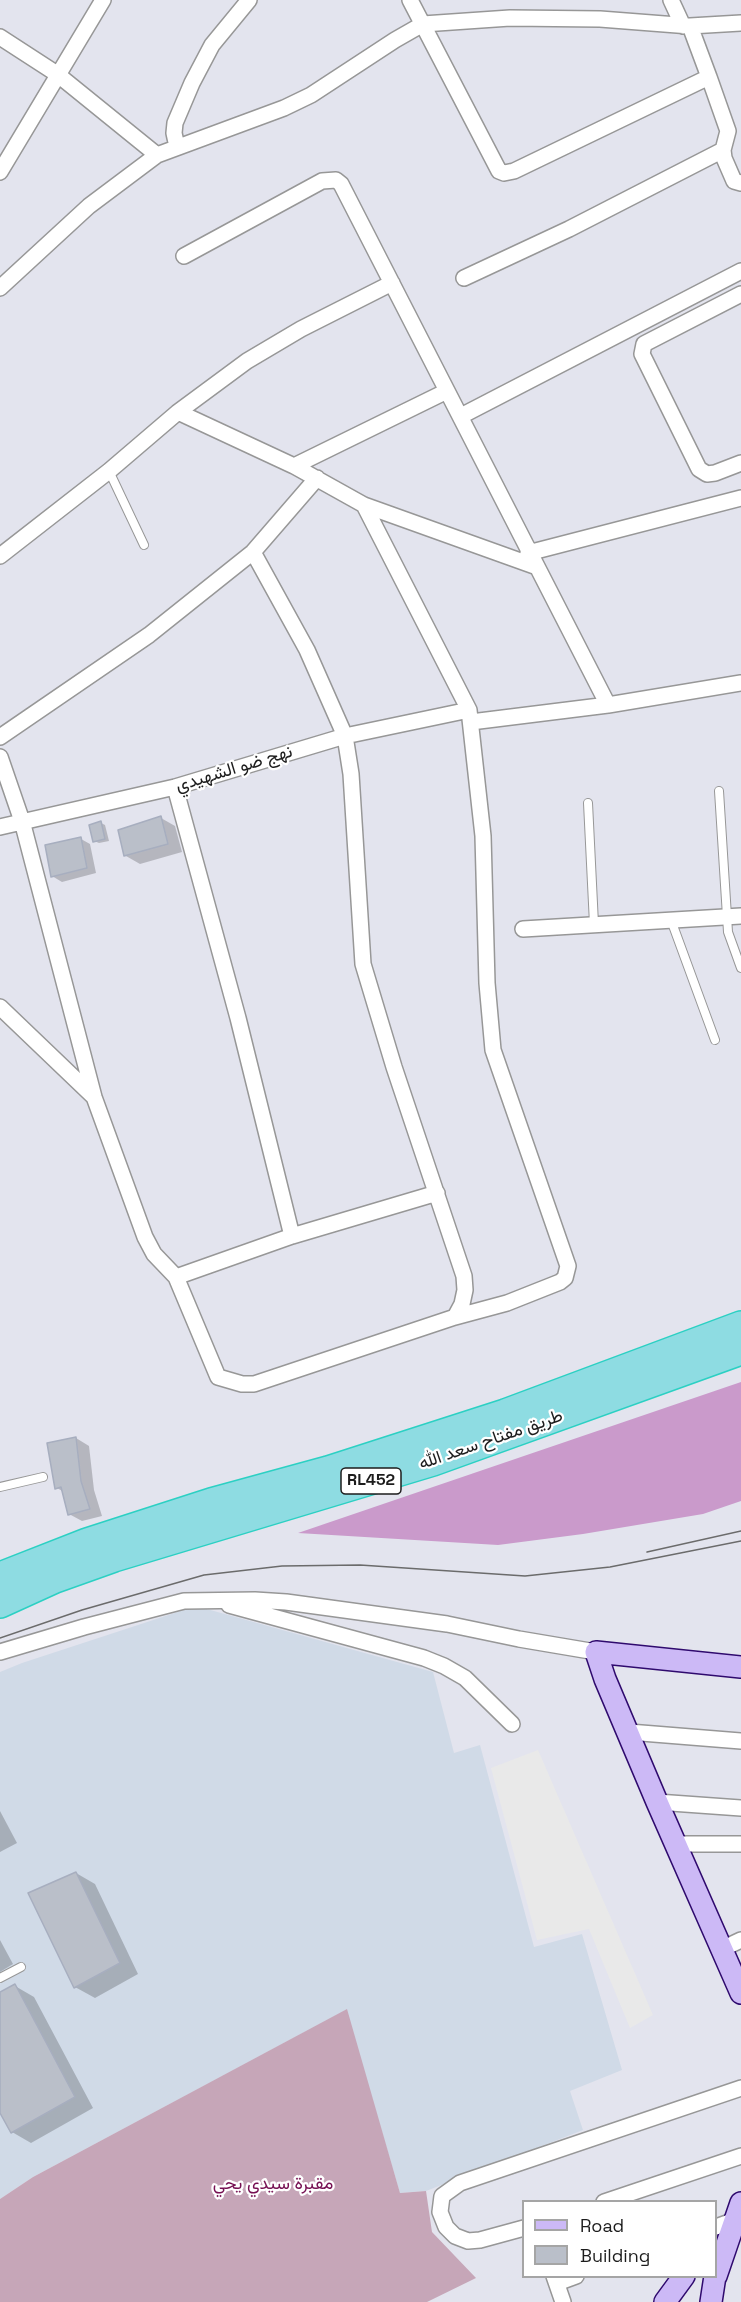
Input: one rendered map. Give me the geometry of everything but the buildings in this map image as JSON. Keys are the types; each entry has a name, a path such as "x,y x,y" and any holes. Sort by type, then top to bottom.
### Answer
{"highway":[{"name":"طريق مفتاح سعد الله","path":"0,1576 87,1542 211,1502 328,1470 505,1413 741,1325"},
{"name":"طريق مفتاح سعد الله","path":"0,1604 114,1558 434,1462 741,1351"}],"street":[{"path":"0,171 103,0"},
{"path":"177,147 174,133 175,123 192,83 212,45 249,0"},
{"path":"410,0 500,171 504,173 514,171 709,77"},
{"path":"671,0 687,26 709,77 728,131 723,150 724,158 734,181 741,183"},
{"path":"0,288 89,206 157,155 285,108 311,95 423,24 510,18 557,18 687,26 741,23"},
{"path":"0,37 57,74 157,155"},
{"path":"464,278 569,229 723,150"},
{"path":"184,256 322,181 336,180 341,184 461,416 528,553 608,705"},
{"path":"461,416 740,275"},
{"path":"0,556 109,471 178,412 247,361 392,283"},
{"path":"741,294 645,344 642,354 699,469 706,474 715,473 741,464"},
{"path":"294,466 447,390"},
{"path":"178,412 294,466 364,505 537,567"},
{"path":"0,737 148,635 253,552 317,478"},
{"path":"528,553 741,498"},
{"path":"0,757 22,821 94,1097 145,1238 154,1254 176,1277 219,1377 242,1384 254,1384 455,1317 507,1303 560,1282 565,1278 568,1266 493,1050 487,983 483,836 470,716 364,505"},
{"path":"253,552 308,650 345,736 351,774 360,935 365,974 464,1276 465,1290 462,1304 455,1317"},
{"name":"نهج ضو الشهيدي","path":"0,827 175,787 345,736 470,716 608,705 741,683"},
{"path":"175,787 238,1018 292,1236"},
{"path":"523,929 734,916"},
{"path":"0,1007 94,1097"},
{"path":"176,1277 292,1236 437,1193"},
{"path":"208,1600 424,1658 444,1666 465,1678 512,1724"},
{"path":"0,1652 184,1601 255,1600 327,1607 447,1624 596,1652 741,1666"},
{"path":"596,1652 605,1679 676,1844 732,1945 741,1993"},
{"path":"629,1732 741,1741"},
{"path":"657,1802 741,1808"},
{"path":"676,1844 741,1844"},
{"path":"522,2229 480,2240 468,2241 455,2236 446,2227 440,2212 442,2196 460,2183 741,2088"},
{"path":"610,2200 741,2157"},
{"path":"717,2272 728,2232"},
{"path":"665,2302 683,2278"},
{"path":"711,2302 716,2278"},
{"path":"555,2280 559,2301"}],"lane":[{"path":"109,471 144,545"},
{"path":"719,791 734,916 728,932 741,968"},
{"path":"588,803 594,924"},
{"path":"671,920 715,1040"},
{"path":"0,1486 43,1477"},
{"path":"0,1978 21,1966"}],"shaded area":[{"path":"741,1382 741,1501 703,1514 583,1534 498,1545 298,1533"},
{"path":"196,1606 433,1672 454,1753 480,1745 534,1947 582,1934 622,2070 570,2091 583,2130 426,2191 400,2193 346,2010 33,2177 0,2199 0,1672"},
{"path":"538,1750 653,2015 630,2028 589,1929 537,1940 491,1768"}],"green space":[{"name":"مقبرة سيدي يحي","path":"347,2009 400,2193 426,2191 432,2232 476,2278 427,2302 0,2302 0,2199 33,2177"}],"tram line":[{"path":"647,1552 741,1531"},
{"path":"0,1638 82,1610 204,1575 282,1566 360,1565 525,1576 610,1567 741,1541"}]}
